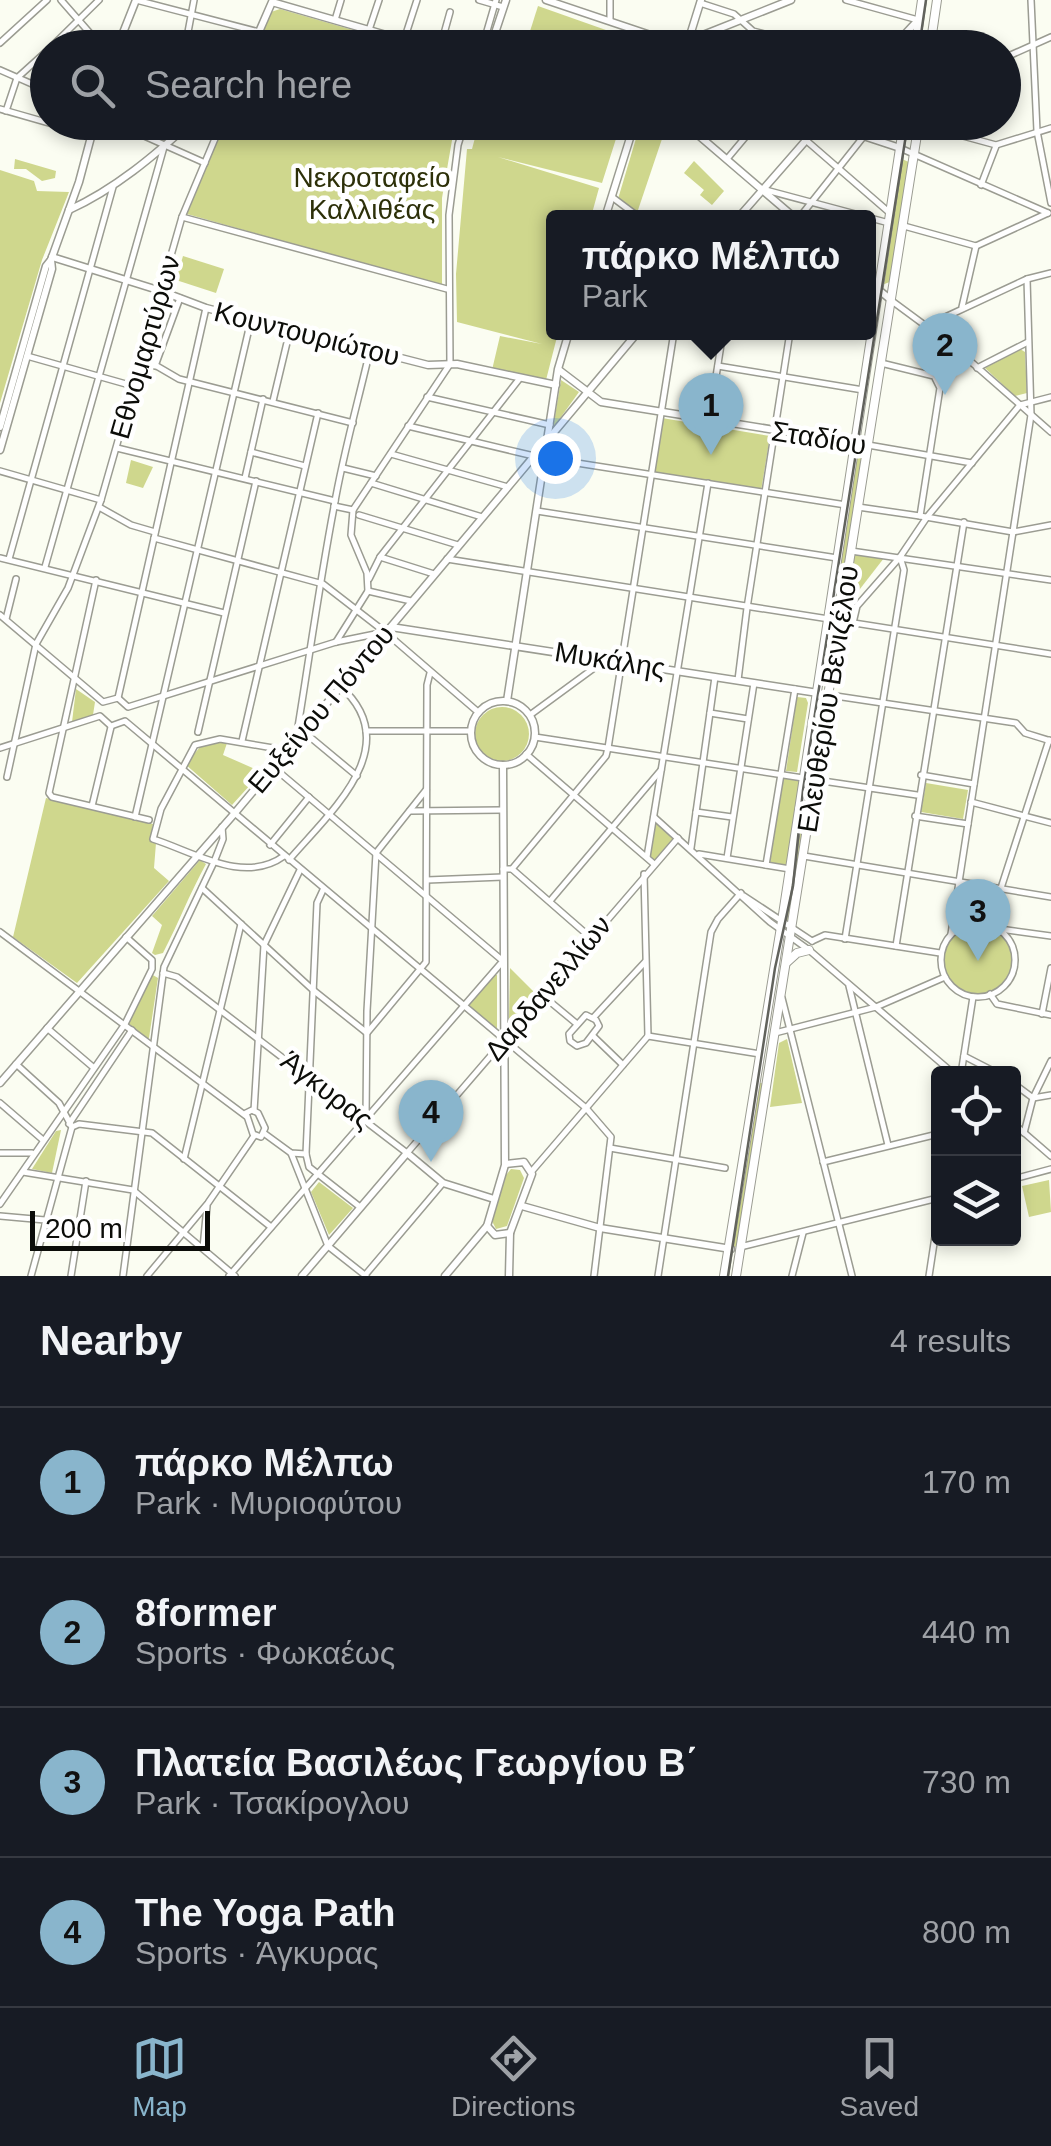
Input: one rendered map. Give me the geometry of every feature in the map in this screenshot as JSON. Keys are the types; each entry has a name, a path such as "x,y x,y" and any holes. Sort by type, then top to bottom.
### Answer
{"main road":[{"path":"917,30 922,0"},
{"path":"933,30 937,0"},
{"name":"Ελευθερίου Βενιζέλου","path":"876,314 901,140"},
{"name":"Ελευθερίου Βενιζέλου","path":"736,1276 916,140"},
{"name":"Ελευθερίου Βενιζέλου","path":"724,1276 871,340"},
{"path":"787,962 810,946"}],"street":[{"path":"0,43 48,0"},
{"path":"61,0 88,30"},
{"path":"68,30 99,0"},
{"path":"124,30 136,0 251,30"},
{"path":"189,30 194,0"},
{"path":"335,20 341,0"},
{"path":"259,30 272,1 370,30 379,0"},
{"path":"407,30 417,0"},
{"path":"479,0 500,3"},
{"path":"546,0 644,30"},
{"path":"610,0 610,19"},
{"path":"719,30 791,0"},
{"path":"846,0 918,20 909,30"},
{"path":"1031,0 1037,131 1051,203"},
{"path":"693,30 700,1 734,14 752,30"},
{"path":"489,30 500,3"},
{"path":"494,30 500,3"},
{"path":"445,30 450,12"},
{"path":"1021,50 1051,38"},
{"path":"30,65 16,78 3,110 30,118"},
{"path":"0,70 30,83"},
{"path":"1021,136 1051,128"},
{"path":"0,450 52,259 89,140"},
{"path":"151,140 205,164"},
{"path":"68,210 114,184 171,140"},
{"name":"Εθνομαρτύρων","path":"7,777 36,644 74,574 100,504 182,217 214,140"},
{"path":"336,642 368,591 368,580 350,535 356,512 450,364 451,198 459,140"},
{"path":"608,210 629,140"},
{"path":"703,140 787,210"},
{"path":"727,160 743,140"},
{"path":"804,210 861,140"},
{"path":"876,140 914,152 1050,213"},
{"path":"981,140 996,144 1009,140"},
{"path":"745,210 804,142 890,218"},
{"path":"981,185 996,144"},
{"path":"45,567 164,146"},
{"path":"8,559 114,184"},
{"path":"762,189 856,210"},
{"path":"612,197 629,210"},
{"path":"903,226 976,246 1050,213"},
{"path":"876,215 890,218"},
{"path":"182,217 448,289"},
{"path":"962,308 976,246"},
{"path":"0,427 46,266 52,259"},
{"name":"Κουντουριώτου","path":"52,259 290,330 428,364 450,364 556,385"},
{"path":"926,326 1028,278 1051,272"},
{"path":"998,929 1011,943 1014,964 1006,983 990,994 973,996 956,990 945,977 941,953 951,934 1030,415 1028,278"},
{"path":"876,288 1051,432"},
{"path":"155,366 180,298"},
{"path":"118,698 206,308"},
{"path":"135,816 251,320"},
{"path":"273,402 290,330"},
{"path":"507,701 558,369 567,340"},
{"name":"Ευξείνου Πόντου","path":"0,1083 234,814 631,340"},
{"path":"506,872 606,756 673,340"},
{"path":"709,420 720,340"},
{"path":"738,680 789,340"},
{"path":"978,368 1029,342"},
{"path":"357,776 298,726 334,504 370,350"},
{"path":"27,356 133,386"},
{"path":"142,357 190,382 353,422"},
{"path":"881,362 934,376 940,388 923,516"},
{"path":"718,366 863,390"},
{"name":"Σταδίου","path":"558,369 601,402 972,463"},
{"path":"368,580 380,557 520,378"},
{"path":"853,623 856,606 900,557 923,516 1020,405 1051,396"},
{"path":"428,397 550,424"},
{"path":"245,478 263,399"},
{"path":"242,741 318,413"},
{"path":"408,426 538,462 650,474 846,505"},
{"path":"117,448 300,492 458,546"},
{"path":"251,452 305,466"},
{"path":"390,454 508,487"},
{"path":"343,468 376,476"},
{"path":"0,472 67,490 155,535 197,550 323,584 358,612 388,629 430,673 478,712"},
{"path":"198,732 256,481"},
{"path":"371,483 482,517"},
{"path":"648,857 708,484"},
{"path":"858,507 1012,532 1051,525"},
{"path":"536,511 837,558"},
{"path":"896,946 964,522"},
{"path":"851,551 1051,580"},
{"path":"380,557 434,574"},
{"path":"845,938 904,570 900,557"},
{"path":"0,558 224,614"},
{"path":"447,559 1051,654"},
{"path":"16,579 3,618 103,702 118,698"},
{"path":"96,580 48,793 52,798 149,820"},
{"path":"368,591 412,601"},
{"path":"118,698 128,707 388,629"},
{"name":"Μυκάλης","path":"388,629 829,694"},
{"path":"530,715 605,660"},
{"path":"366,1033 426,962 430,673"},
{"path":"690,848 716,677"},
{"path":"727,858 754,683"},
{"path":"273,748 220,738 195,745 161,809 154,839 214,862 257,868 286,858 357,776 365,756 366,731 353,700 340,686"},
{"name":"Ελευθερίου Βενιζέλου","path":"766,865 795,689"},
{"path":"829,694 1016,723 1025,733 1050,740 990,925"},
{"path":"507,701 530,715 535,737 526,754 503,765 481,756 471,731 478,712 491,703 507,701"},
{"path":"710,713 748,719"},
{"path":"0,748 100,716 111,726"},
{"path":"111,726 125,721 151,742 586,1108 608,1131 610,1148 594,1276"},
{"path":"92,806 111,726"},
{"path":"366,731 471,731"},
{"path":"535,737 803,778"},
{"path":"526,754 654,864"},
{"path":"444,1276 486,1226 506,1165 503,765"},
{"path":"272,766 504,960"},
{"path":"550,901 662,768"},
{"path":"921,775 974,784"},
{"path":"816,780 918,795"},
{"path":"366,1119 366,1033 376,853 427,790"},
{"path":"270,844 309,797"},
{"path":"971,802 1051,823"},
{"path":"410,811 502,810"},
{"path":"696,812 733,816"},
{"path":"915,816 968,824"},
{"path":"654,817 948,1066"},
{"path":"123,1276 163,973 223,840 222,827"},
{"name":"Δαρδανελλίων","path":"302,1276 678,838"},
{"path":"698,854 790,868"},
{"path":"804,856 1051,897"},
{"path":"264,1134 265,1128 254,1110 264,945 300,870"},
{"path":"427,880 506,872 550,901 591,938"},
{"path":"509,1276 510,1233 532,1171 648,1036 644,874"},
{"path":"202,888 366,1033"},
{"path":"324,890 316,903 306,1154 309,1167 360,1208"},
{"path":"658,1276 712,932 718,919 742,895"},
{"path":"184,1159 241,923"},
{"path":"951,934 972,923 1051,936"},
{"path":"0,932 246,1116 254,1136"},
{"path":"810,946 821,935 941,953"},
{"path":"0,1204 125,1024 152,969 150,957 126,937"},
{"path":"23,1172 133,1190 231,1275 504,960"},
{"path":"594,1018 645,962"},
{"path":"1042,1014 1051,968"},
{"name":"Άγκυρας","path":"163,973 176,977 258,1036 444,1183 494,1199"},
{"path":"775,1033 876,1008 945,977"},
{"path":"848,984 888,1145"},
{"path":"990,994 997,1004 1051,1015"},
{"path":"542,995 577,1024"},
{"path":"782,996 852,1276"},
{"path":"961,1066 973,996"},
{"path":"586,1015 594,1018 599,1026 593,1036 577,1046 569,1038 577,1024 586,1015"},
{"path":"47,1028 94,1068"},
{"path":"32,1276 70,1126 132,1030"},
{"path":"593,1036 623,1065"},
{"path":"648,1036 760,1054"},
{"path":"964,1056 983,1066"},
{"path":"1024,1133 1033,1098 1051,1060"},
{"path":"16,1064 59,1103 70,1126"},
{"path":"1021,1089 1033,1098 1051,1095"},
{"path":"0,1103 43,1140"},
{"path":"246,1116 254,1110"},
{"path":"70,1126 152,1134 271,1227"},
{"path":"1021,1130 1051,1156"},
{"path":"148,1276 208,1203 254,1136 264,1134 291,1153 306,1154"},
{"path":"823,1162 931,1136"},
{"path":"610,1148 726,1168"},
{"path":"0,1153 33,1154"},
{"path":"291,1153 328,1246 365,1276 444,1183"},
{"path":"506,1165 518,1161 532,1171"},
{"path":"1021,1177 1051,1170"},
{"path":"71,1276 86,1181"},
{"path":"522,1206 600,1228 729,1250 931,1200"},
{"path":"203,1248 208,1203"},
{"path":"0,1216 45,1220"},
{"path":"486,1226 495,1235 510,1233"},
{"path":"792,1276 803,1233"},
{"path":"929,1276 934,1246"}],"green space":[{"path":"538,6 606,30 530,30"},
{"path":"280,9 353,30 264,30 271,12"},
{"name":"Νεκροταφείο Καλλιθέας","path":"218,140 452,140 442,198 442,286 187,214"},
{"path":"474,140 616,140 602,183 498,157 599,188 593,210 546,210 546,340 556,340 546,380 492,370 500,336 542,344 457,322 456,274 467,149 472,149"},
{"path":"636,140 662,140 638,210 618,199"},
{"path":"15,159 56,171 55,178 42,181 26,169 14,169"},
{"path":"902,159 911,163 892,281 882,285"},
{"path":"694,161 724,191 712,205 700,195 704,190 684,173"},
{"path":"0,170 34,181 37,191 69,192 42,260 0,403"},
{"path":"183,256 224,269 216,293 176,280"},
{"path":"1020,349 1025,352 1027,393 1015,396 985,368"},
{"path":"561,380 579,392 553,428"},
{"path":"662,418 770,436 761,491 653,473"},
{"path":"856,452 865,456 847,570 837,568"},
{"path":"131,460 153,467 143,488 126,483"},
{"path":"854,554 884,558 846,607"},
{"path":"76,689 95,702 93,715 72,722"},
{"path":"797,697 806,698 808,703 797,772 786,771"},
{"path":"502,707 521,715 529,734 521,753 502,761 483,753 475,734 483,715"},
{"path":"227,743 223,755 262,772 232,805 185,764 202,745"},
{"path":"805,775 816,777 793,924 785,920"},
{"path":"783,778 800,779 789,866 770,863"},
{"path":"926,783 968,790 963,819 921,812"},
{"path":"46,798 153,824 150,841 156,843 154,868 169,881 77,983 13,937"},
{"path":"654,817 678,838 654,864 647,857"},
{"path":"200,860 206,864 163,953 155,955 152,953 162,925 152,916"},
{"path":"978,926 1002,936 1012,960 1002,984 978,994 954,984 944,960 954,936"},
{"path":"510,968 536,994 511,1021 509,1018"},
{"path":"151,974 158,978 146,1038 128,1023"},
{"path":"497,975 497,1029 466,1006"},
{"path":"787,1039 802,1103 770,1107 779,1043"},
{"path":"757,1082 765,1084 739,1246 730,1248"},
{"path":"61,1130 52,1173 32,1169 56,1131"},
{"path":"511,1169 520,1170 524,1178 507,1226 496,1229 492,1221"},
{"path":"1049,1180 1051,1212 1029,1217 1022,1186"},
{"path":"319,1182 353,1208 329,1235 311,1192"}],"tram line":[{"path":"922,30 926,0"},
{"path":"876,326 905,140"},
{"path":"728,1276 775,968 793,886 803,790 874,340"}],"place":[{"name":"8former","path":"945,395"},
{"name":"πάρκο Μέλπω","path":"711,455"},
{"name":"Πλατεία Βασιλέως Γεωργίου Β΄","path":"978,961"},
{"name":"The Yoga Path","path":"431,1162"}]}
